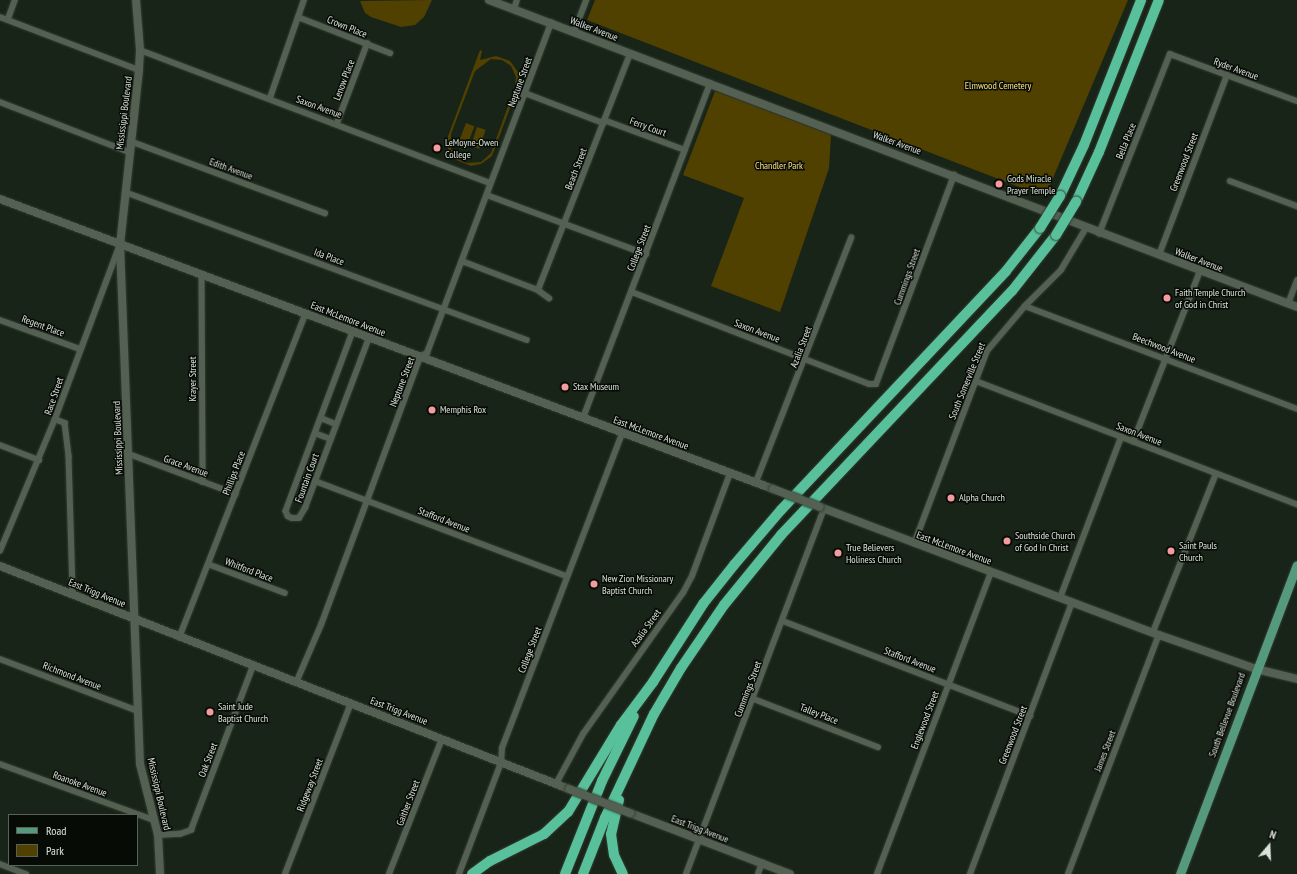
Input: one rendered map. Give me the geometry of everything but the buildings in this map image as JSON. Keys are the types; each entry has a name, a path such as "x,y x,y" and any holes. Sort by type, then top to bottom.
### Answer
{"highway":[{"path":"472,874 490,861 544,834 574,805 621,725 650,686 703,604 756,538 994,284 1040,228 1060,196 1084,145 1141,0"},
{"path":"583,874 624,775 654,714 681,668 747,574 820,493 1012,291 1056,235 1076,202 1099,152 1159,0"},
{"path":"565,874 608,769 650,686"},
{"path":"623,874 614,855 611,834 624,775"}],"main road":[{"name":"Mississippi Boulevard","path":"136,0 140,50 139,70 130,141 120,244 129,454 133,619 140,764 158,835 160,874"},
{"name":"Walker Avenue","path":"489,0 954,175 1099,234 1297,307"},
{"name":"East McLemore Avenue","path":"0,199 756,482 914,544 1072,603 1256,669 1297,679"},
{"name":"South Bellevue Boulevard","path":"1180,874 1256,669 1297,565"},
{"name":"East Trigg Avenue","path":"0,566 73,594 179,638 351,703 501,764 790,874"}],"street":[{"path":"8,20 15,0"},
{"path":"270,98 304,0"},
{"path":"514,9 517,0"},
{"path":"574,32 586,0"},
{"path":"0,17 139,70"},
{"name":"Crown Place","path":"298,17 390,53"},
{"name":"Neptune Street","path":"296,682 321,625 420,357 426,354 462,261 551,23"},
{"name":"Lenow Place","path":"337,123 367,44"},
{"name":"Saxon Avenue","path":"140,50 337,123 492,183"},
{"name":"Beach Street","path":"538,290 630,54"},
{"name":"Ryder Avenue","path":"1170,54 1297,101"},
{"name":"Bella Place","path":"1099,234 1170,54"},
{"name":"Greenwood Street","path":"1159,255 1227,75"},
{"name":"College Street","path":"583,418 710,83"},
{"name":"Ferry Court","path":"525,94 685,150"},
{"path":"0,102 129,152"},
{"name":"Edith Avenue","path":"130,141 324,213"},
{"name":"Cummings Street","path":"876,384 954,175"},
{"path":"1230,181 1297,206"},
{"name":"Ida Place","path":"125,192 443,308 526,340"},
{"path":"487,195 646,254"},
{"name":"South Somerville Street","path":"914,544 987,351 1025,306 1061,270 1086,228"},
{"name":"Azalia Street","path":"756,482 806,359 850,238"},
{"name":"Race Street","path":"0,551 39,460 120,244"},
{"path":"462,261 538,290 549,298"},
{"path":"1133,442 1200,271"},
{"name":"Krayer Street","path":"202,275 203,482"},
{"path":"1288,304 1297,281"},
{"name":"Saxon Avenue","path":"632,292 869,384 876,384"},
{"name":"Beechwood Avenue","path":"1025,306 1297,409"},
{"name":"Phillips Place","path":"179,638 305,314"},
{"name":"Regent Place","path":"0,320 80,349"},
{"name":"Fountain Court","path":"353,332 286,511 288,516 299,518 302,515 369,338"},
{"name":"Saxon Avenue","path":"976,381 1297,504"},
{"path":"321,418 336,424"},
{"path":"55,419 65,423 67,440 73,594"},
{"path":"315,433 330,439"},
{"name":"College Street","path":"459,874 501,764 502,748 622,433"},
{"path":"1060,598 1121,437"},
{"path":"0,445 39,460"},
{"name":"Grace Avenue","path":"129,454 236,494"},
{"name":"Azalia Street","path":"556,784 583,734 683,593 692,576 730,473"},
{"name":"James Street","path":"1068,874 1216,474"},
{"name":"Stafford Avenue","path":"315,481 567,576"},
{"name":"Cummings Street","path":"686,874 783,621 822,508"},
{"name":"Whitford Place","path":"208,564 284,593"},
{"name":"Englewood Street","path":"876,874 991,572"},
{"name":"Greenwood Street","path":"970,874 1072,603"},
{"name":"Stafford Avenue","path":"783,621 1030,716"},
{"name":"Richmond Avenue","path":"0,659 138,711"},
{"name":"Oak Street","path":"158,835 180,834 191,830 253,666"},
{"name":"Talley Place","path":"754,699 878,747"},
{"name":"Ridgeway Street","path":"285,874 351,703"},
{"name":"Gaither Street","path":"389,874 442,739"},
{"name":"Roanoke Avenue","path":"0,764 138,814"},
{"name":"Roanoke Avenue","path":"138,814 154,820"},
{"path":"758,874 762,863"},
{"path":"0,864 26,874"}],"green space":[{"path":"432,0 424,17 415,25 401,27 371,17 365,13 360,1"},
{"name":"Elmwood Cemetery","path":"595,0 1128,0 1045,197 587,20"},
{"path":"480,50 482,51 480,60 496,56 510,61 518,72 519,84 492,156 481,164 471,166 454,159 448,150 447,139","holes":["491,59 502,60 511,66 516,77 515,87 491,153 481,162 466,163 456,157 451,149 451,134 475,71"]},
{"name":"Chandler Park","path":"715,91 831,135 829,168 780,312 711,286 744,198 683,175"},
{"path":"466,123 474,126 467,145 459,142"},
{"path":"477,127 486,130 479,149 471,146"}],"place":[{"name":"LeMoyne-Owen College","path":"437,148"},
{"name":"Gods Miracle Prayer Temple","path":"999,184"},
{"name":"Faith Temple Church of God in Christ","path":"1167,298"},
{"name":"Stax Museum","path":"565,387"},
{"name":"Memphis Rox","path":"432,410"},
{"name":"Alpha Church","path":"951,498"},
{"name":"Southside Church of God In Christ","path":"1007,541"},
{"name":"Saint Pauls Church","path":"1171,551"},
{"name":"True Believers Holiness Church","path":"838,553"},
{"name":"New Zion Missionary Baptist Church","path":"594,584"},
{"name":"Saint Jude Baptist Church","path":"210,712"}]}
